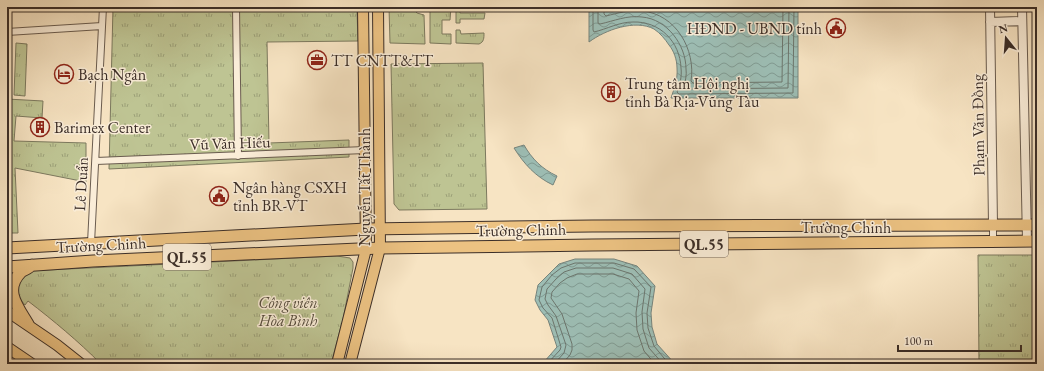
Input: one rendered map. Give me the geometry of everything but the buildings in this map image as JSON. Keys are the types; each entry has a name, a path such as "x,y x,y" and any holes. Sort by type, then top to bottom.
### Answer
{"highway":[{"name":"Trường Chinh","path":"7,248 366,229 592,226 1032,225"},
{"path":"592,226 592,245"},
{"name":"Trường Chinh","path":"7,267 380,248 1032,241"},
{"path":"28,324 15,303 12,293 14,282 22,272 33,265"}],"main road":[{"name":"Nguyễn Tất Thành","path":"337,364 366,249 363,7"},
{"name":"Nguyễn Tất Thành","path":"350,364 380,248 378,7"},
{"path":"363,55 379,55"},
{"path":"7,310 57,345 81,364"},
{"path":"7,347 32,364"}],"street":[{"name":"Lê Duẩn","path":"91,243 103,7"},
{"path":"236,7 238,156"},
{"name":"Phạm Văn Đồng","path":"990,7 993,242"},
{"path":"1022,7 1032,241"},
{"path":"990,22 1022,21"},
{"path":"7,32 102,26"},
{"name":"Vũ Văn Hiếu","path":"96,161 365,150"}],"green space":[{"path":"113,7 242,7 242,11 357,11 358,41 267,42 269,143 349,140 349,157 109,169"},
{"path":"389,7 411,7 417,13 424,15 425,44 390,43"},
{"path":"430,7 451,7 450,20 442,20 442,34 451,34 451,44 430,43"},
{"path":"456,7 460,7 460,13 485,13 484,19 460,19 460,23 456,23"},
{"path":"456,30 460,30 461,34 484,33 483,40 479,44 456,43"},
{"path":"16,43 27,44 25,96 14,95"},
{"path":"483,63 487,209 399,210 394,204 391,64"},
{"path":"7,99 43,101 42,118 16,116 14,141 86,143 86,182 15,168 18,233 7,233"},
{"path":"978,255 1037,255 1037,364 979,364"},
{"name":"Công viên Hòa Bình","path":"337,256 350,258 353,262 353,268 343,319 331,364 101,364 84,347 28,301 25,305 16,294 16,280 26,271"}],"water":[{"path":"589,7 798,7 798,98 671,98 676,80 676,62 672,50 662,36 654,29 638,25 620,27 589,42"},
{"path":"524,145 530,155 538,163 557,176 553,185 531,170 514,148"},
{"path":"575,259 614,259 637,266 655,286 651,313 652,327 657,344 675,364 543,364 557,347 548,320 540,310 535,300 538,285 559,264"}],"place":[{"name":"HĐND - UBND tỉnh","path":"836,28"},
{"name":"TT CNTT&TT","path":"317,60"},
{"name":"Bạch Ngân","path":"64,74"},
{"name":"Trung tâm Hội nghị tỉnh Bà Rịa-Vũng Tàu","path":"611,92"},
{"name":"Barimex Center","path":"40,127"},
{"name":"Ngân hàng CSXH tỉnh BR-VT","path":"219,196"}]}
